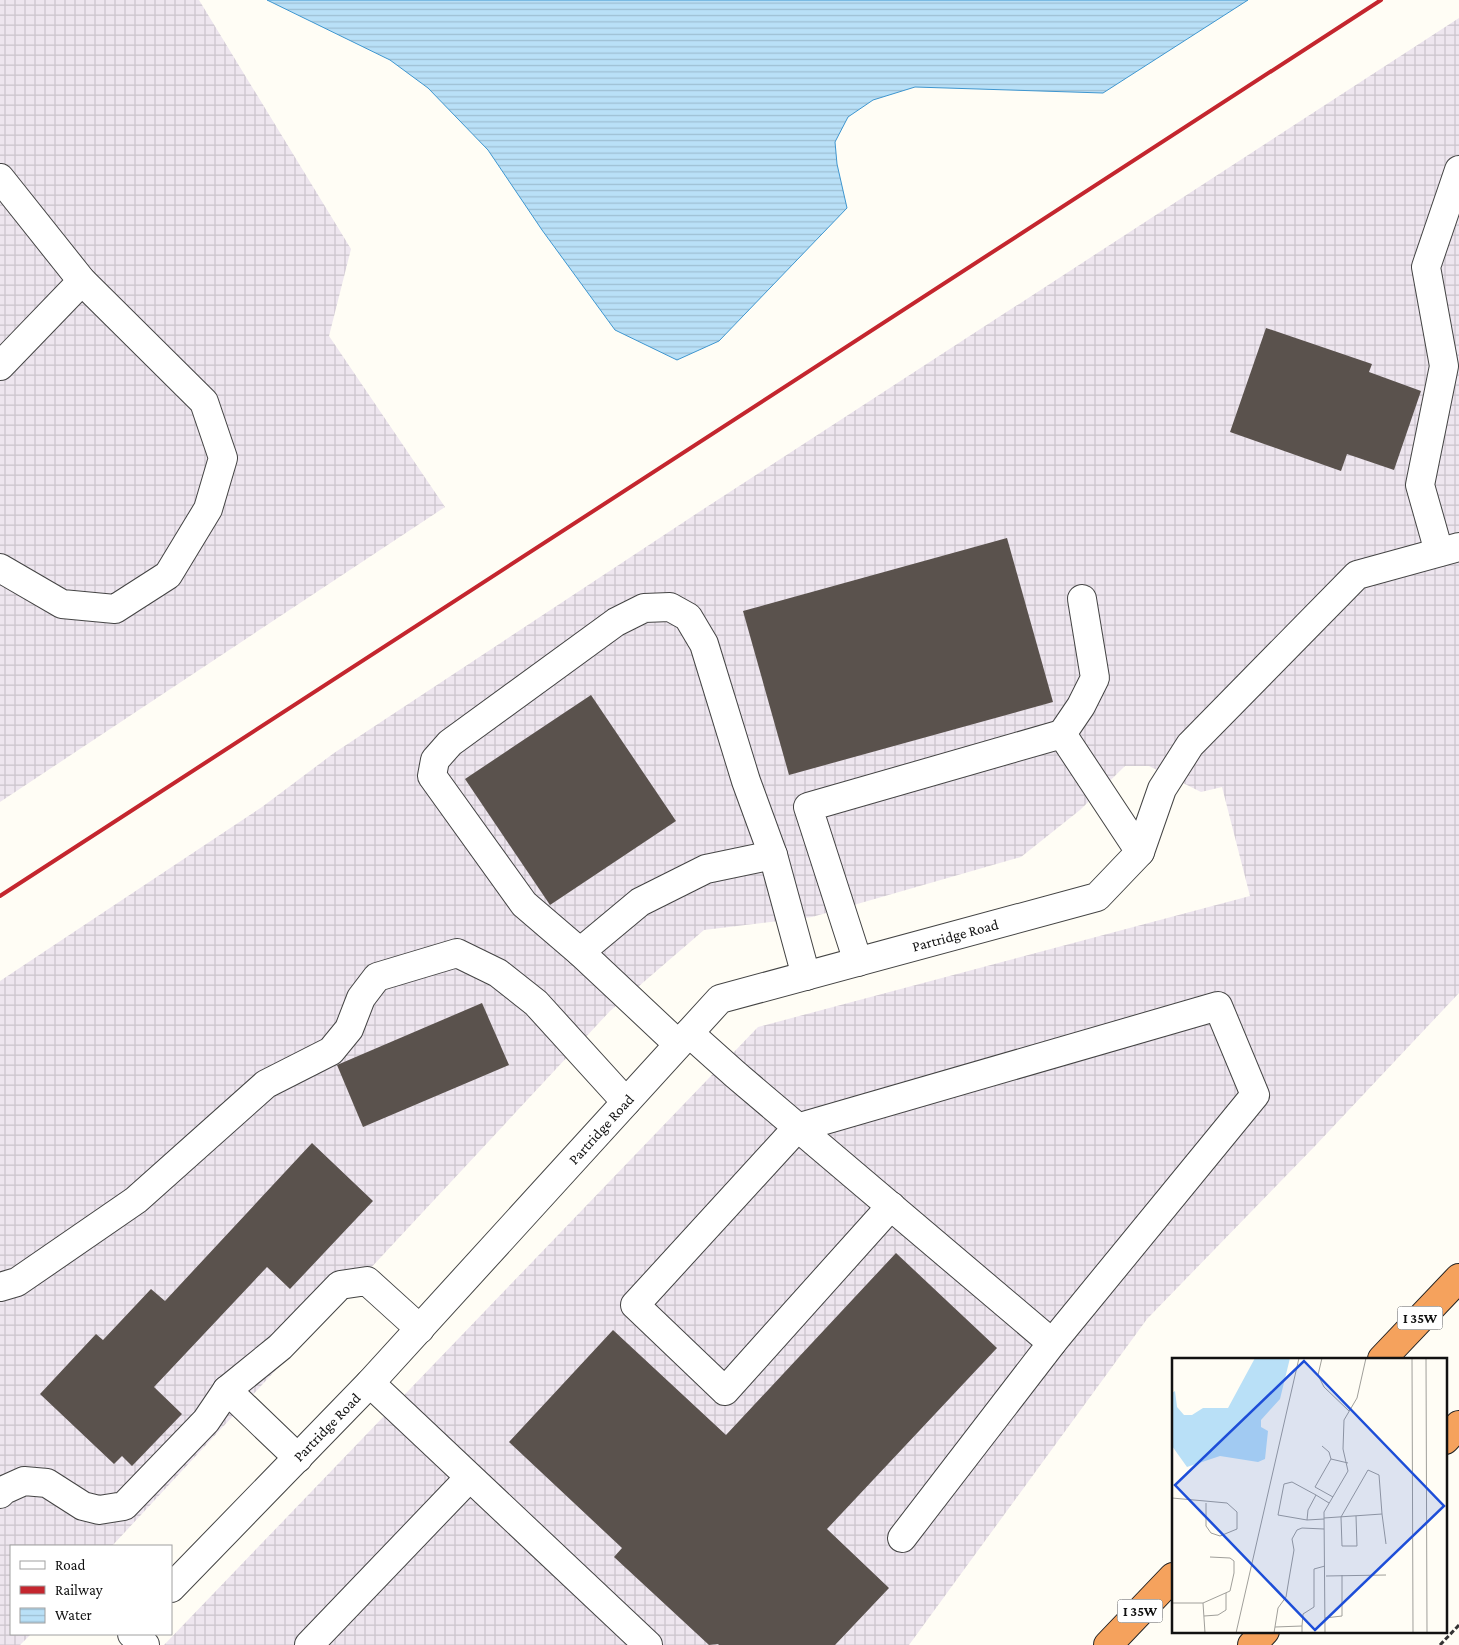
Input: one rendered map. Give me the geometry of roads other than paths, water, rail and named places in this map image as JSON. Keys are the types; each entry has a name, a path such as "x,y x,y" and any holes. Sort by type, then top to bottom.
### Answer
{"highway":[{"name":"I 35W","path":"1383,1358 1459,1278"},
{"path":"1446,1439 1459,1425"},
{"name":"I 35W","path":"1108,1645 1172,1578"},
{"path":"1252,1645 1264,1632"}],"street":[{"path":"1140,852 1162,789 1190,745 1357,575 1449,549 1420,485 1444,366 1426,267 1459,170"},
{"path":"0,178 82,281 204,402 223,458 208,509 168,575 115,609 62,604 0,568"},
{"path":"0,366 82,281"},
{"path":"858,962 808,807 1062,734 1081,706 1095,678 1082,599"},
{"path":"806,976 773,855 746,781 704,644 688,617 670,607 644,608 616,622 450,743 435,760 432,776 524,904 683,1039 736,1076 1052,1343"},
{"path":"1062,734 1140,852"},
{"name":"Partridge Road","path":"172,1587 370,1383 720,999 1097,897 1140,852"},
{"path":"580,952 640,902 706,869 773,855"},
{"path":"0,1287 17,1282 136,1200 266,1084 331,1051 349,1029 361,998 377,976 457,953 498,973 536,1003 626,1102"},
{"path":"891,1206 725,1391 635,1305 797,1128 1218,1006 1255,1095 1052,1343 902,1538"},
{"path":"0,1494 24,1480 47,1483 83,1506 99,1510 124,1506 206,1421 227,1390 280,1347 340,1285 367,1281 420,1328"},
{"path":"370,1383 648,1645"},
{"path":"227,1390 298,1458"},
{"path":"309,1645 469,1478"},
{"path":"115,1645 125,1635"},
{"path":"133,1635 145,1645"}],"water":[{"path":"267,0 1248,0 1103,93 915,87 873,100 848,117 835,142 837,164 847,208 719,341 677,360 615,330 542,230 488,150 428,88 390,60"}],"railway":[{"path":"0,896 1381,0"}]}
